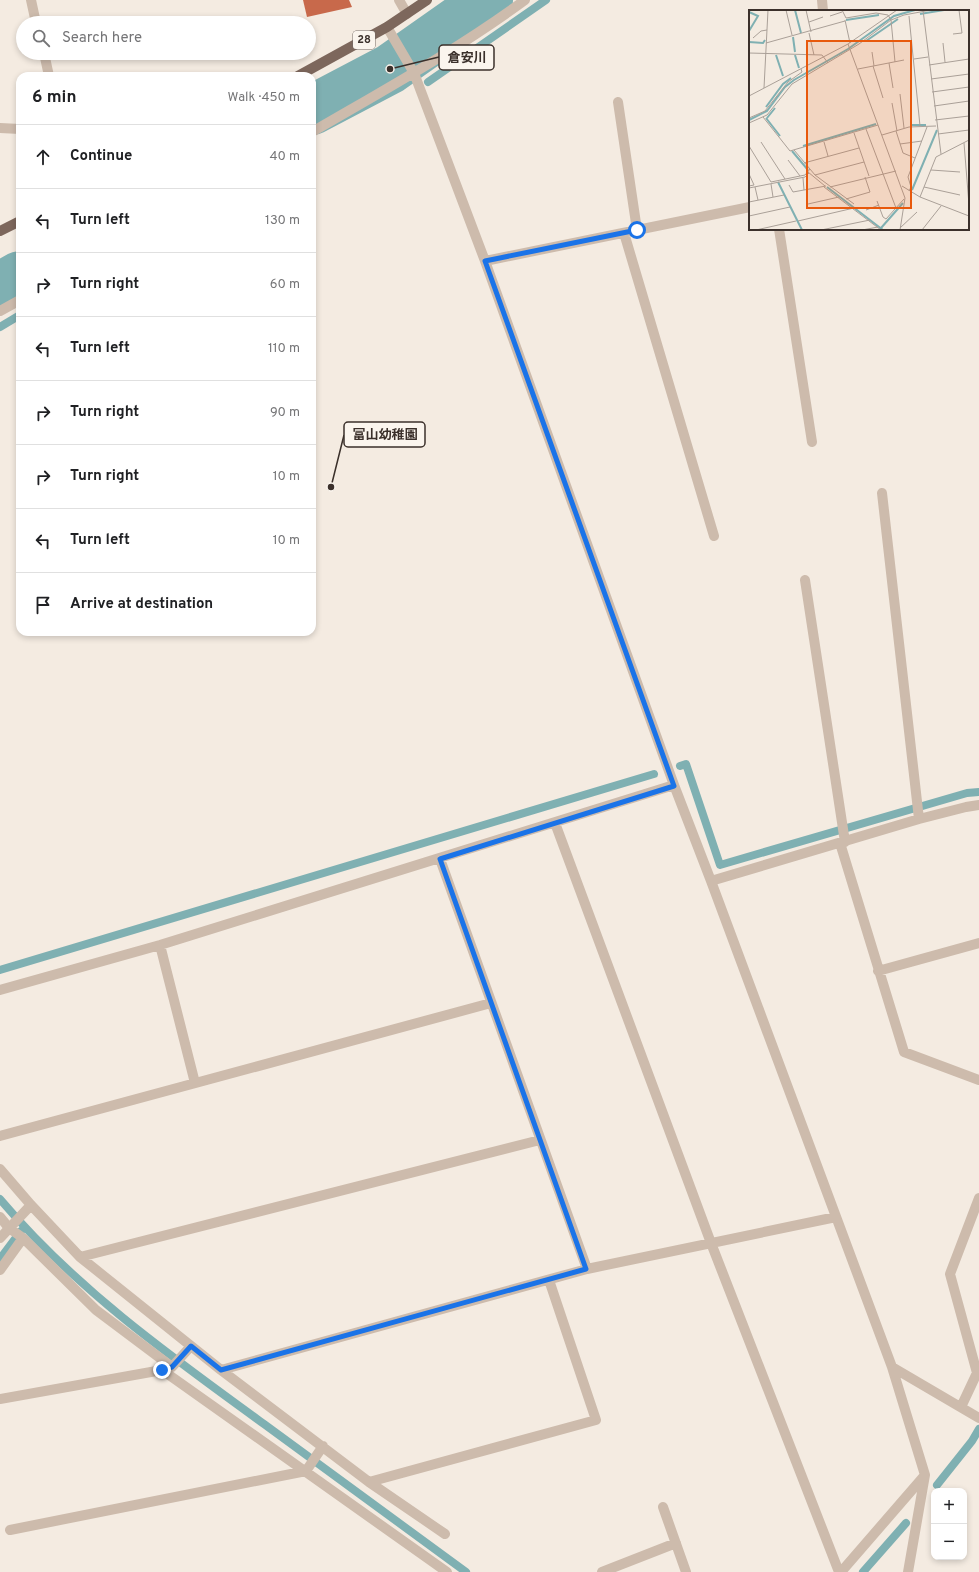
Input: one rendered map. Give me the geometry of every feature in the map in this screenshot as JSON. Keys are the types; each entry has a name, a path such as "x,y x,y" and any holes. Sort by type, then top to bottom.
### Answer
{"main road":[{"name":"28","path":"305,72 387,27 427,0"},
{"path":"0,231 16,223"}],"street":[{"path":"31,0 34,16"},
{"path":"399,0 407,14"},
{"path":"316,130 414,73 491,25 525,0"},
{"path":"822,0 823,10"},
{"path":"387,27 414,73 485,261 674,786 711,881 892,1367 925,1476 908,1572"},
{"path":"46,60 48,72"},
{"path":"618,102 637,230"},
{"path":"0,128 16,129"},
{"path":"485,261 749,207"},
{"path":"779,230 812,442"},
{"path":"624,233 714,536"},
{"path":"0,311 16,302"},
{"path":"882,493 919,815"},
{"path":"805,580 842,821 843,840 878,971 904,1052 979,1080"},
{"path":"0,990 160,945 674,786"},
{"path":"711,881 919,815 979,805"},
{"path":"555,823 711,1243 840,1572 925,1476"},
{"path":"440,859 586,1269"},
{"path":"878,971 979,943"},
{"path":"160,945 195,1083"},
{"path":"0,1136 492,1003"},
{"path":"80,1257 540,1140"},
{"path":"0,1170 31,1206 80,1257 320,1450 370,1482 445,1534"},
{"path":"961,1407 977,1373 950,1274 979,1198"},
{"path":"0,1270 22,1215 31,1206"},
{"path":"221,1370 586,1269 836,1217"},
{"path":"0,1218 96,1310 307,1470 447,1572"},
{"path":"0,1238 16,1232"},
{"path":"370,1482 596,1420 549,1280"},
{"path":"0,1399 170,1367 191,1346"},
{"path":"892,1367 978,1418"},
{"path":"10,1530 307,1470 320,1450"},
{"path":"663,1507 686,1572"},
{"path":"602,1572 676,1543"}],"building":[{"path":"303,0 349,0 352,7 312,16 307,16"}],"waterway":[{"path":"316,108 390,69 488,0"},
{"path":"428,82 546,0"},
{"path":"0,287 16,278"},
{"path":"0,327 16,317"},
{"path":"680,766 686,764 720,865 967,793 979,792"},
{"path":"0,970 654,774"},
{"path":"0,1199 60,1262 125,1319 194,1373 466,1572"},
{"path":"0,1259 21,1231"},
{"path":"937,1485 972,1441 979,1429"},
{"path":"863,1572 906,1523"}],"place":[{"name":"倉安川","path":"390,69"},
{"name":"富山幼稚園","path":"331,487"}],"route":[{"path":"162,1370 175,1365 191,1346 221,1370 586,1269 440,859 674,786 485,261 637,230"}]}
